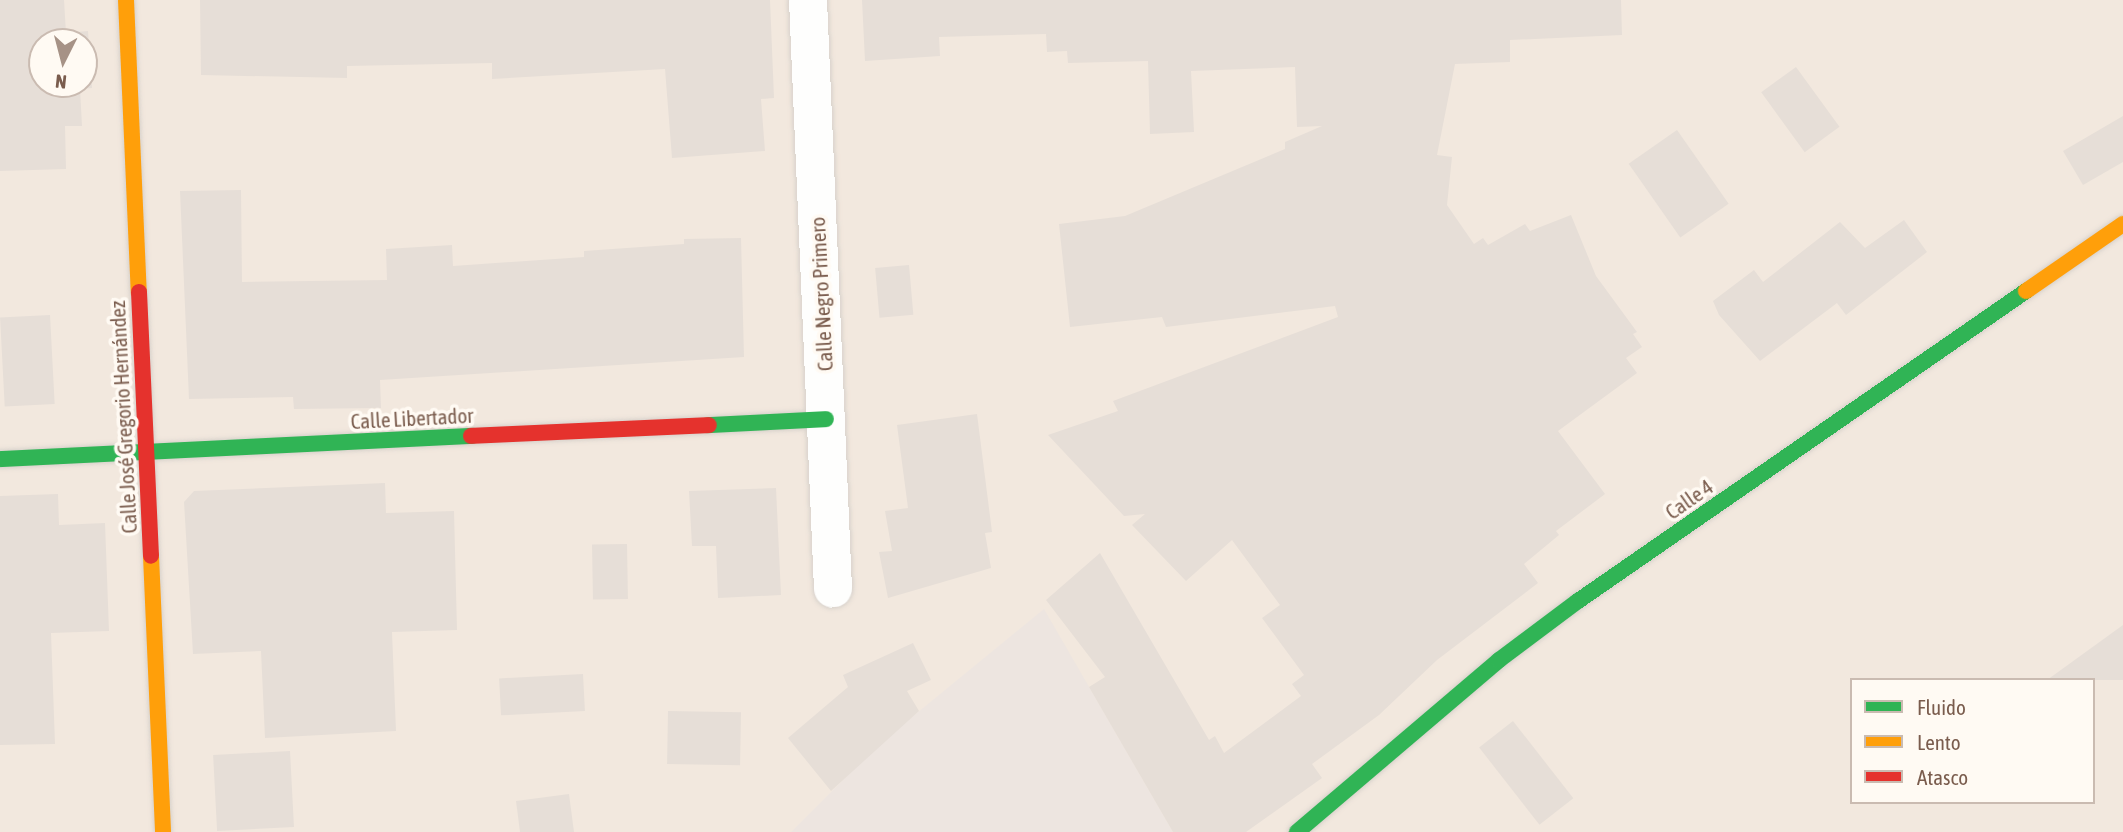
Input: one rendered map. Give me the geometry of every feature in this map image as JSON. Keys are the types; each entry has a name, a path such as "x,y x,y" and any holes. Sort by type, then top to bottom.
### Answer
{"street":[{"name":"Calle José Gregorio Hernández","path":"126,0 163,832"},
{"name":"Calle Negro Primero","path":"808,0 833,589"},
{"name":"Calle 4","path":"1297,832 1538,631 2123,224"},
{"name":"Calle Libertador","path":"0,459 826,419"}],"shaded area":[{"path":"0,0 2123,0 2123,832 0,832"},
{"path":"1044,609 1173,832 791,832 878,745"}],"building":[{"path":"0,0 64,0 66,28 28,28 28,98 80,98 82,126 65,126 66,169 0,171"},
{"path":"200,0 770,0 774,98 761,99 765,151 672,158 665,69 492,79 492,63 347,66 347,78 201,75"},
{"path":"862,0 1621,0 1622,35 1510,40 1510,62 1455,64 1437,155 1452,157 1447,205 1474,244 1483,238 1488,245 1525,224 1530,231 1571,215 1596,276 1637,332 1633,334 1642,347 1626,358 1637,373 1558,431 1605,494 1556,531 1559,535 1524,564 1538,583 1437,660 1379,715 1312,764 1322,778 1246,832 1173,832 1089,687 1105,677 1046,600 1100,553 1209,740 1215,736 1224,753 1301,696 1292,684 1304,675 1262,618 1280,605 1232,540 1186,581 1132,525 1145,514 1124,516 1048,435 1118,411 1113,401 1338,317 1335,306 1166,327 1162,317 1070,327 1059,224 1125,216 1285,149 1285,142 1322,126 1297,127 1295,67 1191,71 1194,132 1150,134 1148,61 1068,63 1067,51 1047,52 1046,34 939,37 940,56 865,61"},
{"path":"1796,67 1839,127 1805,152 1761,92"},
{"path":"2123,116 2123,162 2083,185 2063,151"},
{"path":"1677,130 1729,204 1680,238 1629,164"},
{"path":"241,190 242,282 387,280 386,249 452,245 453,266 584,257 584,251 684,244 684,239 741,238 744,357 380,380 381,408 294,409 293,397 189,399 180,191"},
{"path":"1904,220 1927,252 1846,315 1837,303 1760,361 1719,315 1713,301 1754,270 1763,282 1840,222 1865,248"},
{"path":"909,265 913,315 879,318 875,268"},
{"path":"50,315 55,404 5,406 0,318"},
{"path":"977,414 992,532 985,533 991,568 888,598 879,552 892,551 885,511 908,508 897,425"},
{"path":"385,483 386,513 454,511 457,630 392,632 396,731 265,738 261,651 193,654 184,502 194,491"},
{"path":"776,488 781,595 718,598 716,546 692,546 689,491"},
{"path":"58,494 59,525 105,523 109,631 51,633 55,744 0,745 0,496"},
{"path":"627,544 628,599 593,600 592,545"},
{"path":"2123,625 2123,680 2050,678"},
{"path":"913,643 931,680 907,691 919,711 831,791 788,738 848,687 843,675"},
{"path":"583,674 585,711 501,715 499,678"},
{"path":"668,711 741,712 740,765 667,764"},
{"path":"1513,721 1573,798 1539,825 1479,747"},
{"path":"290,751 294,827 217,831 213,755"},
{"path":"569,794 574,832 520,832 516,801"}],"traffic: fast":[{"path":"1297,832 1499,660 1578,601 2026,291"},
{"path":"709,425 826,419"},
{"path":"0,459 471,436"}],"traffic: slow":[{"path":"126,0 139,292"},
{"path":"2026,291 2123,224"},
{"path":"151,556 163,832"}],"traffic: jam":[{"path":"139,292 151,556"},
{"path":"471,436 709,425"}]}
